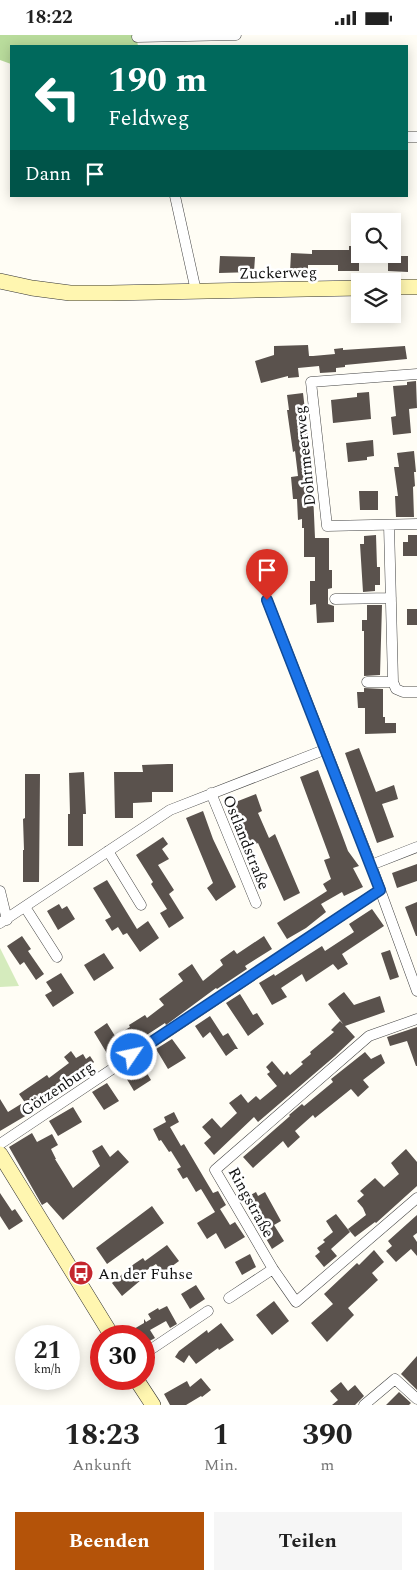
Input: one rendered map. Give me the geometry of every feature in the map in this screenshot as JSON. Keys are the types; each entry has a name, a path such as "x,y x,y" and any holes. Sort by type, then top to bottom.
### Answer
{"street":[{"path":"138,39 236,35"},
{"path":"175,197 196,291"},
{"name":"Zuckerweg","path":"0,281 32,289 70,293 351,288"},
{"path":"401,287 417,287"},
{"name":"Dohrmeerweg","path":"389,525 327,526 311,382 417,374"},
{"path":"417,524 389,525 393,682 396,689 402,692 417,692"},
{"path":"335,599 391,598"},
{"path":"267,600 324,750 371,865 417,991"},
{"path":"367,682 393,682"},
{"name":"Ostlandstraße","path":"0,891 3,922 170,810 324,750"},
{"name":"Ostlandstraße","path":"211,793 256,903"},
{"path":"371,865 417,847"},
{"path":"108,851 141,905"},
{"name":"Götzenburg","path":"0,1144 380,890"},
{"path":"25,907 57,957"},
{"name":"Ringstraße","path":"417,1019 368,1036 215,1170 273,1269 296,1302 417,1198"},
{"path":"0,1154 105,1325"},
{"path":"229,1298 273,1269"},
{"path":"155,1347 208,1311"},
{"path":"364,1405 395,1379 417,1399"},
{"path":"143,1390 152,1405"}],"green space":[{"path":"0,35 136,35 138,45 10,45 10,64 0,60"},
{"path":"0,948 19,986 0,987"}],"building":[{"path":"349,246 351,246 351,263 359,263 359,271 338,271 338,265 308,265 308,272 290,272 291,253 312,254 312,250 349,250"},
{"path":"220,256 255,257 254,272 219,273"},
{"path":"401,256 408,256 408,272 388,271 388,263 401,263"},
{"path":"308,345 309,356 335,354 334,349 343,348 343,350 405,346 407,359 345,365 345,367 336,368 336,372 320,373 319,366 298,368 299,377 288,378 288,376 261,383 255,361 274,355 274,346"},
{"path":"416,381 417,408 409,409 411,433 393,435 391,417 396,416 393,386 407,385 407,382"},
{"path":"369,392 371,419 333,423 331,400 357,397 357,393"},
{"path":"303,393 308,436 304,437 305,454 310,453 312,466 315,538 329,538 329,570 332,570 332,588 328,589 328,604 334,606 334,622 317,623 316,604 310,605 310,581 315,581 315,557 304,557 304,528 302,528 302,519 298,520 297,499 293,499 291,477 298,476 287,410 289,410 287,395"},
{"path":"373,440 374,456 367,457 367,460 348,462 346,443"},
{"path":"414,451 416,472 414,472 415,486 413,487 414,517 396,517 395,496 398,496 394,467 399,467 397,453"},
{"path":"359,491 378,491 378,510 360,510"},
{"path":"376,535 377,567 380,567 380,585 375,585 375,591 363,592 360,544 364,544 364,536"},
{"path":"408,535 417,535 417,556 403,556 403,542 408,542"},
{"path":"367,605 382,605 380,675 364,676 364,631 362,631 362,620 367,620"},
{"path":"407,609 417,609 417,625 407,625"},
{"path":"364,688 383,689 383,717 385,717 385,723 396,723 396,733 365,734 365,708 358,708 357,692 364,692"},
{"path":"359,748 376,792 394,785 398,799 382,804 394,837 377,843 345,753"},
{"path":"173,764 173,792 152,792 152,802 133,803 133,818 115,818 114,772 143,772 142,765"},
{"path":"318,770 348,851 359,866 353,868 363,887 344,896 342,892 321,904 326,912 306,928 287,939 277,923 327,891 323,884 331,879 324,860 330,858 300,777"},
{"path":"84,772 86,814 83,814 83,846 68,846 68,814 70,814 69,773"},
{"path":"25,774 40,774 39,882 23,882"},
{"path":"256,794 262,811 258,813 269,838 275,834 300,893 284,901 258,843 252,846 233,803"},
{"path":"203,811 213,839 236,887 216,901 207,888 213,883 186,818"},
{"path":"163,837 168,844 162,849 169,859 158,865 174,890 169,894 184,918 169,928 160,913 167,909 136,855"},
{"path":"417,864 417,881 397,888 392,873"},
{"path":"107,880 137,929 148,921 159,938 140,952 127,933 123,935 118,927 112,931 105,920 111,917 93,888"},
{"path":"417,902 417,936 416,936 405,907"},
{"path":"59,904 62,909 67,906 75,919 58,930 47,911"},
{"path":"372,909 384,926 342,954 348,964 338,970 333,964 306,982 302,974 281,988 287,997 272,1005 259,983 274,974 275,976 322,946 325,951 354,932 349,924"},
{"path":"22,936 31,949 28,951 44,974 36,980 24,962 20,965 7,946"},
{"path":"264,936 272,949 245,966 247,969 216,988 166,1025 165,1023 139,1040 137,1037 123,1045 127,1051 111,1060 94,1032 107,1023 115,1036 145,1015 147,1018 164,1005 159,999 183,981 178,974 192,964 203,981 223,965 220,960 234,950 237,954"},
{"path":"390,950 399,977 390,980 381,953"},
{"path":"104,953 114,968 94,981 84,965"},
{"path":"61,973 74,993 53,1007 45,995 52,991 46,982"},
{"path":"344,992 354,1005 380,996 385,1012 345,1026 355,1037 258,1122 254,1117 214,1155 204,1143 211,1137 202,1127 212,1118 221,1128 237,1113 229,1103 241,1094 248,1103 256,1096 260,1100 277,1086 267,1074 270,1072 266,1067 272,1061 284,1075 287,1071 290,1075 303,1064 301,1062 334,1032 331,1030 340,1021 343,1024 328,1004"},
{"path":"240,994 253,1015 257,1013 264,1024 248,1036 226,1003"},
{"path":"210,1016 223,1036 228,1033 238,1049 235,1049 226,1056 210,1032 203,1038 195,1026"},
{"path":"417,1027 416,1066 407,1041 390,1046 387,1037"},
{"path":"172,1039 186,1058 168,1069 156,1049"},
{"path":"71,1051 76,1058 83,1054 86,1059 90,1056 94,1062 91,1065 95,1071 42,1106 36,1097 26,1104 19,1094 47,1075 49,1078 69,1063 64,1057"},
{"path":"365,1052 371,1059 381,1054 385,1063 363,1080 369,1087 358,1097 351,1089 315,1118 313,1115 295,1131 300,1137 288,1148 283,1141 253,1168 243,1157 302,1104 304,1106 333,1082 331,1079"},
{"path":"139,1060 151,1080 134,1091 122,1071"},
{"path":"107,1083 119,1101 104,1110 92,1092"},
{"path":"0,1099 8,1112 21,1104 27,1115 0,1131"},
{"path":"73,1107 82,1122 58,1136 49,1121"},
{"path":"174,1112 179,1122 170,1127 181,1146 184,1144 213,1193 218,1191 226,1205 220,1209 230,1225 235,1222 245,1237 225,1249 216,1233 207,1239 197,1223 215,1212 201,1189 196,1192 187,1177 183,1179 177,1169 181,1167 171,1151 169,1152 161,1140 159,1141 153,1129 166,1122 164,1117"},
{"path":"32,1133 37,1142 52,1134 58,1145 51,1149 73,1188 100,1166 92,1151 102,1145 110,1157 118,1150 129,1162 63,1220 47,1202 42,1205 9,1147"},
{"path":"406,1149 417,1162 417,1186 376,1223 355,1237 348,1229 366,1215 357,1201 364,1195 360,1191 375,1178 384,1187 399,1174 391,1163"},
{"path":"256,1192 258,1196 265,1192 281,1221 274,1225 284,1241 272,1249 249,1209 253,1207 247,1197"},
{"path":"0,1193 12,1211 15,1209 23,1221 9,1230 0,1216"},
{"path":"152,1206 164,1223 107,1264 96,1248"},
{"path":"336,1214 350,1232 331,1249 337,1256 324,1267 315,1256 320,1252 317,1248 325,1242 323,1240 333,1232 326,1221"},
{"path":"417,1215 417,1233 413,1236 417,1242 417,1256 411,1249 396,1262 386,1251 392,1246 388,1241"},
{"path":"167,1245 179,1261 163,1273 156,1264 138,1276 141,1280 122,1296 112,1283 134,1264 143,1258 145,1261"},
{"path":"374,1250 384,1262 372,1273 378,1280 348,1308 354,1315 327,1342 311,1323 333,1304 324,1294"},
{"path":"250,1254 256,1267 242,1275 235,1262"},
{"path":"196,1285 205,1299 190,1309 181,1294"},
{"path":"274,1301 289,1321 272,1335 256,1315"},
{"path":"167,1306 177,1324 170,1328 166,1321 155,1327 155,1325 141,1325 144,1323 144,1319 146,1322 151,1319 148,1314 158,1308 159,1310"},
{"path":"221,1323 234,1340 219,1350 218,1348 196,1364 189,1355 184,1363 175,1357 179,1351 207,1330 208,1333"},
{"path":"417,1356 417,1390 401,1374"},
{"path":"201,1378 211,1390 186,1405 170,1405 164,1394 187,1381 190,1387"},
{"path":"341,1382 348,1391 355,1385 364,1396 355,1405 332,1405 338,1400 330,1391"},
{"path":"399,1392 411,1403 409,1405 386,1405"}],"place":[{"name":"An der Fuhse","path":"81,1273"}],"route":[{"path":"132,1055 380,890 267,600"}]}
